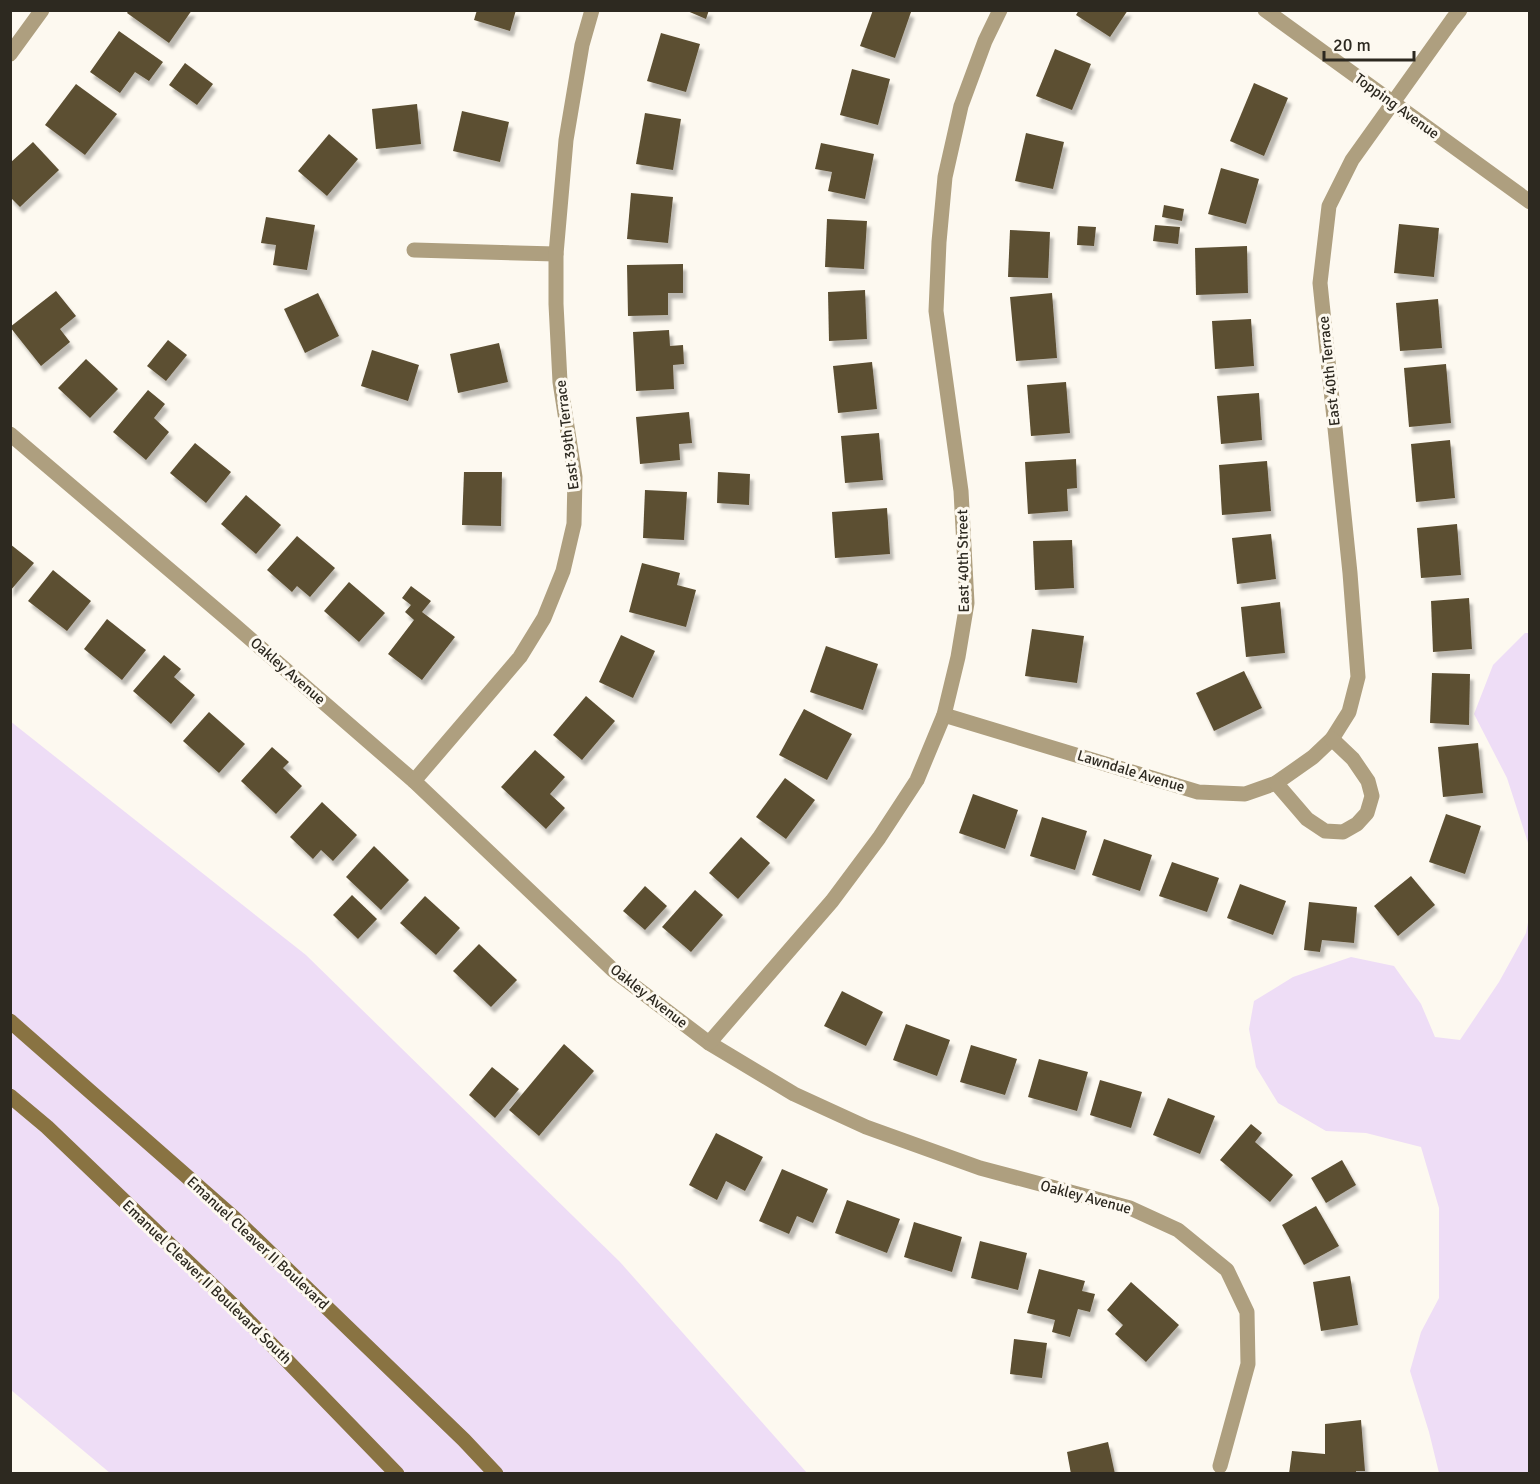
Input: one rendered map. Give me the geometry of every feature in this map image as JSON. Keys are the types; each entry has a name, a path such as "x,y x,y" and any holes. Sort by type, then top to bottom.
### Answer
{"main road":[{"name":"Emanuel Cleaver II Boulevard","path":"10,1021 233,1216 496,1473"},
{"name":"Emanuel Cleaver II Boulevard South","path":"10,1096 47,1127 235,1307 397,1473"}],"street":[{"path":"10,54 42,10"},
{"name":"East 39th Terrace","path":"414,781 520,657 544,618 563,571 574,524 575,477 560,382 556,254 566,140 582,45 592,10"},
{"name":"East 40th Street","path":"709,1043 832,901 879,838 917,780 944,715 958,657 967,603 961,491 936,311 939,242 945,177 961,106 985,41 1000,10"},
{"name":"Topping Avenue","path":"1265,10 1530,202"},
{"name":"East 40th Terrace","path":"1313,757 1332,739 1349,712 1358,677 1350,573 1320,283 1329,206 1352,159 1460,10"},
{"path":"414,250 556,254"},
{"name":"Oakley Avenue","path":"10,434 414,781 613,970 709,1043 795,1094 866,1127 980,1168 1130,1208 1178,1230 1227,1270 1247,1312 1248,1364 1220,1466"},
{"name":"Lawndale Avenue","path":"944,715 1198,792 1245,794 1276,783 1313,757"},
{"path":"1276,783 1307,819 1325,831 1343,832 1357,824 1367,813 1372,796 1368,781 1353,759 1332,739"}],"shaded area":[{"path":"1525,633 1529,633 1529,846 1507,778 1474,714 1493,665"},
{"path":"10,721 306,955 620,1262 807,1473 110,1473 11,1390"},
{"path":"1529,917 1529,1473 1439,1473 1410,1371 1421,1332 1439,1298 1439,1208 1421,1147 1366,1133 1326,1131 1278,1103 1256,1067 1249,1029 1254,1001 1293,977 1351,957 1394,966 1421,1004 1435,1037 1460,1040 1499,982 1526,933"}],"building":[{"path":"129,10 192,10 169,43 127,13"},
{"path":"477,10 516,10 510,31 474,20"},
{"path":"685,10 709,10 706,19"},
{"path":"873,10 911,12 895,58 860,46"},
{"path":"1079,10 1128,10 1110,37 1076,15"},
{"path":"119,31 163,62 149,81 135,72 120,93 90,72"},
{"path":"661,33 700,44 686,92 647,81"},
{"path":"1055,49 1091,64 1072,110 1036,96"},
{"path":"185,63 213,84 197,105 169,85"},
{"path":"852,69 890,79 878,125 840,115"},
{"path":"1254,83 1288,98 1264,156 1230,141"},
{"path":"76,84 117,114 85,155 45,125"},
{"path":"417,104 421,144 376,149 372,109"},
{"path":"462,111 509,122 500,162 453,151"},
{"path":"645,113 681,119 673,170 636,164"},
{"path":"1026,133 1064,142 1053,189 1015,181"},
{"path":"329,134 358,159 327,196 298,171"},
{"path":"33,142 59,170 20,207 10,197 10,163"},
{"path":"821,143 874,154 865,199 828,191 832,172 815,169"},
{"path":"1221,168 1259,179 1246,224 1208,214"},
{"path":"631,193 673,197 668,243 627,239"},
{"path":"1164,205 1184,209 1182,221 1162,217"},
{"path":"266,217 315,225 307,270 273,265 276,245 261,243"},
{"path":"827,219 867,221 864,269 825,267"},
{"path":"1399,224 1439,228 1434,277 1394,273"},
{"path":"1155,225 1180,227 1178,244 1153,241"},
{"path":"1078,226 1096,227 1094,246 1077,245"},
{"path":"1010,230 1050,232 1048,278 1008,277"},
{"path":"1247,246 1248,293 1196,295 1195,248"},
{"path":"683,264 683,293 668,293 668,315 628,316 627,265"},
{"path":"865,290 867,339 829,341 828,292"},
{"path":"56,291 76,316 60,329 70,342 41,366 10,327"},
{"path":"318,293 339,336 305,353 284,309"},
{"path":"1052,293 1057,358 1016,361 1010,297"},
{"path":"1438,299 1442,348 1400,351 1396,303"},
{"path":"1251,319 1254,366 1215,369 1212,321"},
{"path":"669,330 670,346 683,345 684,364 673,365 674,389 636,391 633,332"},
{"path":"168,340 187,355 166,381 147,366"},
{"path":"499,343 508,382 458,393 450,354"},
{"path":"372,350 419,365 408,401 361,386"},
{"path":"86,359 118,389 90,418 58,388"},
{"path":"872,362 877,409 838,413 833,366"},
{"path":"1446,364 1451,423 1409,427 1404,368"},
{"path":"1066,382 1070,433 1031,436 1027,385"},
{"path":"148,390 165,404 154,418 169,432 146,460 113,432"},
{"path":"1259,393 1262,440 1221,444 1217,396"},
{"path":"689,412 692,443 679,444 680,460 640,464 636,417"},
{"path":"879,433 883,480 845,483 841,436"},
{"path":"1450,440 1455,498 1416,502 1411,444"},
{"path":"195,443 231,472 206,503 170,473"},
{"path":"1076,459 1077,488 1067,489 1068,511 1028,514 1025,462"},
{"path":"1267,461 1271,511 1222,515 1219,465"},
{"path":"464,472 502,472 501,526 462,525"},
{"path":"718,472 750,474 749,505 717,503"},
{"path":"645,490 687,492 684,540 643,538"},
{"path":"246,495 281,525 256,554 221,524"},
{"path":"887,508 890,554 835,558 832,512"},
{"path":"1457,524 1461,575 1421,578 1417,528"},
{"path":"1271,534 1276,579 1237,584 1232,538"},
{"path":"297,536 335,568 310,597 297,586 292,592 267,570"},
{"path":"1072,540 1074,588 1035,590 1033,541"},
{"path":"10,544 34,563 10,591"},
{"path":"642,563 680,573 677,585 696,590 686,627 629,612"},
{"path":"53,570 91,601 67,631 28,601"},
{"path":"349,582 385,613 359,642 324,611"},
{"path":"411,586 431,601 422,612 455,637 422,680 388,654 414,620 405,612 411,605 402,598"},
{"path":"1469,598 1472,649 1433,652 1431,601"},
{"path":"1280,602 1285,653 1246,657 1241,607"},
{"path":"107,619 146,650 122,680 84,649"},
{"path":"1032,629 1084,636 1077,683 1025,676"},
{"path":"621,635 655,651 633,698 599,682"},
{"path":"826,646 878,664 863,710 810,692"},
{"path":"164,655 181,669 174,677 195,695 171,724 133,691"},
{"path":"1244,671 1262,708 1214,731 1196,693"},
{"path":"1432,673 1470,674 1469,725 1430,723"},
{"path":"586,696 615,721 582,760 553,735"},
{"path":"804,709 852,734 827,780 779,755"},
{"path":"209,712 245,744 219,773 183,741"},
{"path":"1478,743 1483,793 1443,797 1438,747"},
{"path":"272,747 289,762 283,768 302,786 276,814 241,781"},
{"path":"535,750 565,777 550,794 565,808 546,829 501,787"},
{"path":"785,778 815,800 786,839 756,817"},
{"path":"973,794 1018,810 1005,849 959,833"},
{"path":"322,802 357,835 333,861 321,850 313,859 290,837"},
{"path":"1446,814 1481,826 1465,874 1429,862"},
{"path":"1042,817 1087,831 1075,870 1030,856"},
{"path":"741,837 770,863 738,899 709,873"},
{"path":"1104,839 1152,855 1140,891 1092,875"},
{"path":"374,846 409,880 381,910 346,877"},
{"path":"1172,862 1219,878 1207,912 1159,896"},
{"path":"1411,876 1435,905 1398,936 1374,906"},
{"path":"1240,884 1286,901 1273,935 1227,918"},
{"path":"645,886 667,906 645,930 623,911"},
{"path":"695,890 723,915 691,952 662,927"},
{"path":"352,895 377,919 358,939 333,915"},
{"path":"425,896 460,928 436,955 400,923"},
{"path":"1309,902 1357,907 1354,943 1322,940 1320,952 1304,950"},
{"path":"479,944 517,980 491,1007 453,971"},
{"path":"842,991 883,1012 866,1046 824,1026"},
{"path":"906,1024 950,1040 937,1076 893,1060"},
{"path":"564,1044 594,1071 539,1136 509,1110"},
{"path":"971,1045 1017,1059 1005,1095 960,1082"},
{"path":"1039,1059 1088,1072 1077,1111 1028,1097"},
{"path":"492,1067 519,1089 495,1118 469,1095"},
{"path":"1100,1080 1142,1092 1131,1128 1090,1115"},
{"path":"1168,1098 1215,1116 1200,1154 1153,1135"},
{"path":"1251,1124 1262,1133 1255,1142 1293,1175 1270,1202 1220,1160"},
{"path":"716,1133 763,1157 745,1191 726,1181 717,1200 689,1185"},
{"path":"1342,1160 1356,1185 1326,1203 1311,1178"},
{"path":"782,1169 828,1189 813,1223 797,1216 789,1234 759,1221"},
{"path":"847,1200 900,1219 887,1253 835,1233"},
{"path":"1316,1206 1339,1246 1304,1265 1282,1225"},
{"path":"914,1222 962,1237 952,1272 904,1257"},
{"path":"980,1241 1027,1253 1018,1290 971,1278"},
{"path":"1039,1269 1085,1281 1082,1291 1095,1294 1090,1312 1078,1309 1070,1337 1052,1332 1055,1320 1027,1313"},
{"path":"1350,1276 1358,1325 1321,1331 1313,1282"},
{"path":"1131,1282 1179,1325 1146,1362 1115,1334 1123,1325 1107,1310"},
{"path":"1014,1339 1047,1343 1042,1378 1010,1374"},
{"path":"1361,1420 1365,1471 1356,1471 1356,1474 1289,1474 1292,1451 1325,1454 1325,1424"},
{"path":"1108,1442 1115,1474 1071,1474 1067,1452"}]}
